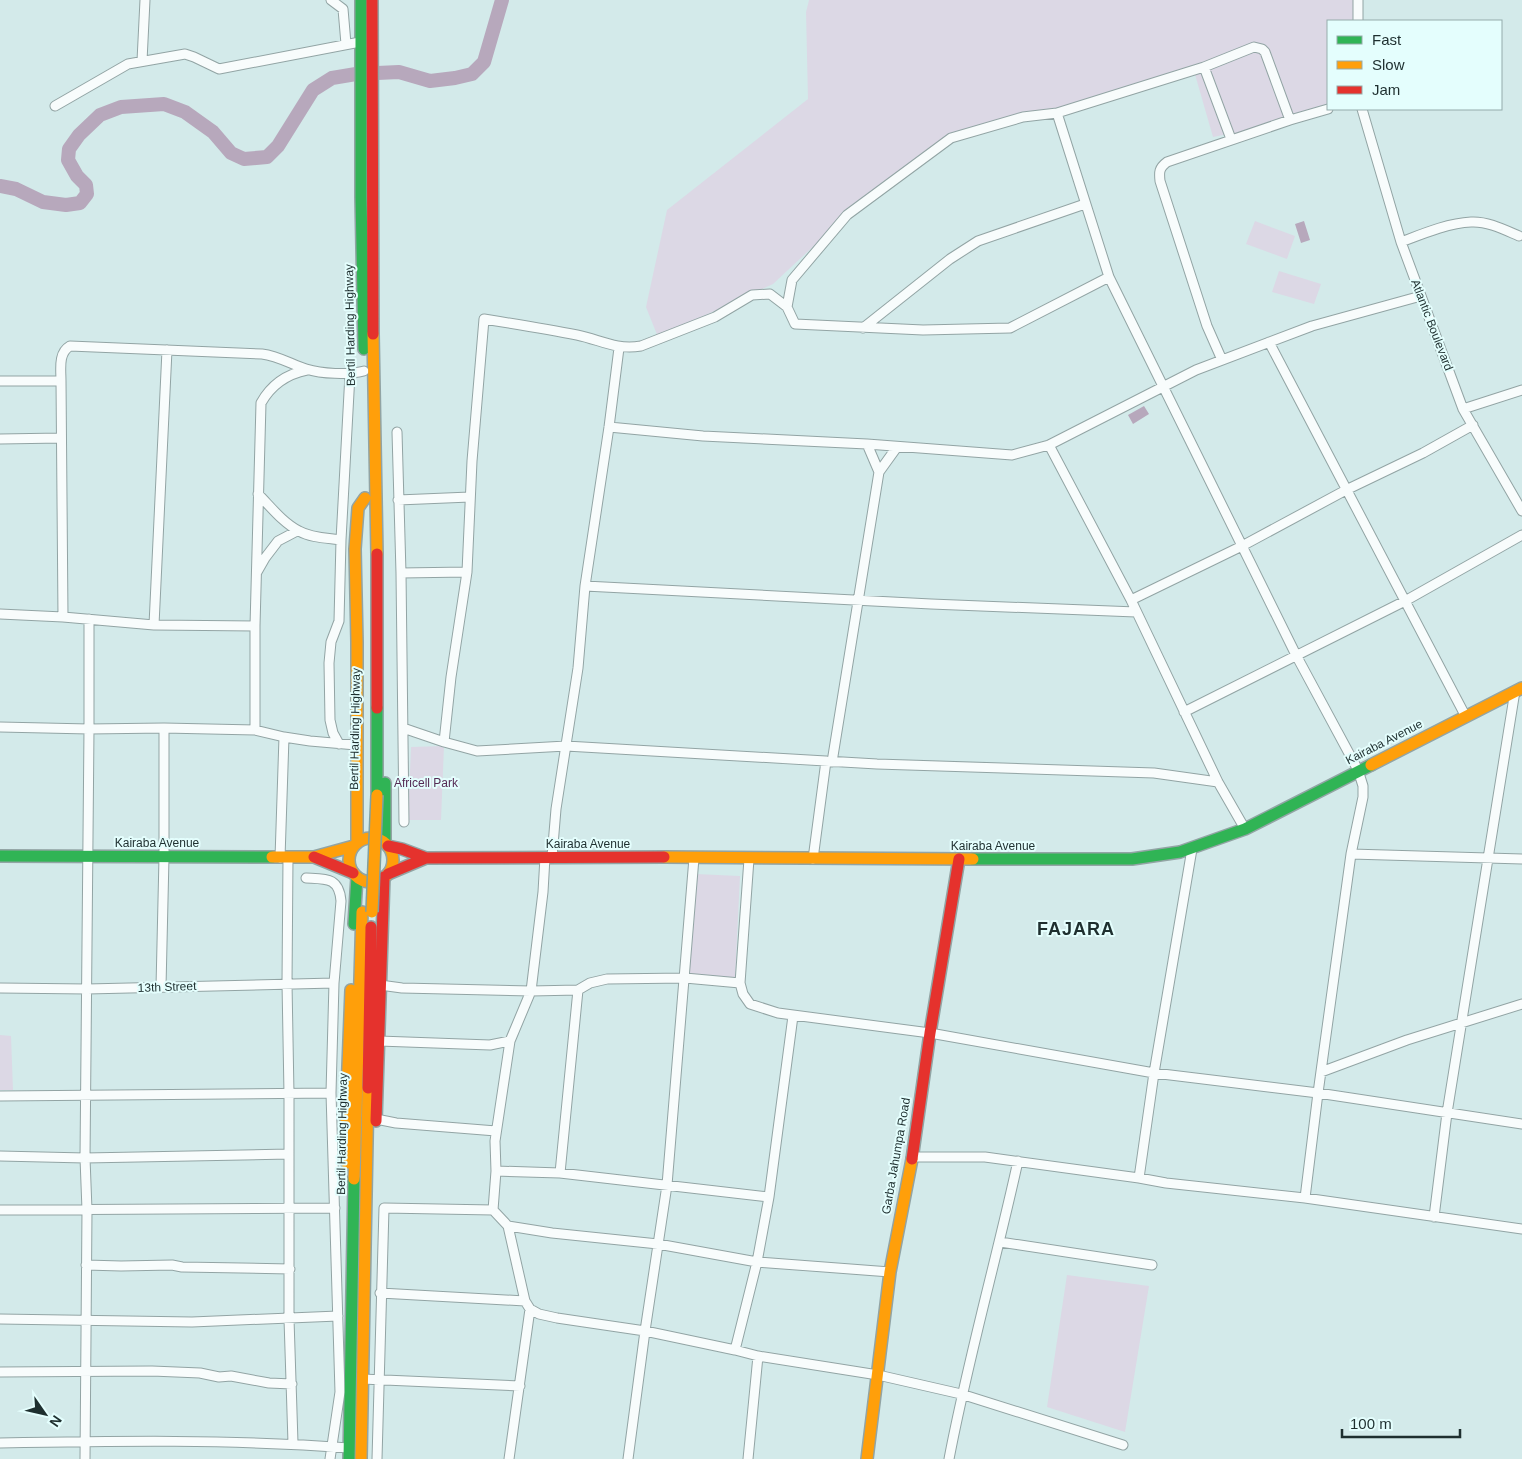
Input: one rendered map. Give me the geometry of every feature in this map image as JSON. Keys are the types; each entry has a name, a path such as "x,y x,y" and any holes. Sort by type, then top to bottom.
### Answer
{"main road":[{"name":"Bertil Harding Highway","path":"361,0 360,42 366,57"},
{"name":"Bertil Harding Highway","path":"370,498 364,371 366,57 372,0"},
{"name":"Bertil Harding Highway","path":"361,1459 362,912 370,729 366,79"},
{"path":"370,498 381,517 384,545 386,844 393,860 386,875 372,1188 369,1199 360,1208 350,1200 347,1187 346,1116 355,875 348,859 355,844 357,642 355,549 358,508 370,498"},
{"name":"Kairaba Avenue","path":"426,858 1132,859 1161,856 1192,849 1245,829 1519,689"},
{"path":"314,857 371,838 426,858"},
{"name":"Kairaba Avenue","path":"0,856 314,857"},
{"path":"314,857 370,882 426,858"},
{"name":"Garba Jahumpa Road","path":"867,1459 890,1272 912,1157 930,1033 959,859"},
{"name":"Bertil Harding Highway","path":"349,1453 351,1292 360,1208"}],"street":[{"path":"142,61 145,0"},
{"path":"331,0 343,9 346,44"},
{"path":"1358,0 1358,20"},
{"path":"55,106 128,64 142,61 185,54 194,56 219,69 360,42"},
{"path":"787,307 792,280 847,215 952,138 1024,117 1056,113 1204,67 1254,47 1262,49 1290,120"},
{"path":"1204,67 1231,140"},
{"path":"1222,360 1207,326 1160,181 1159,172 1162,165 1166,162 1327,109"},
{"name":"Atlantic Boulevard","path":"1362,110 1401,242 1463,409 1522,511"},
{"path":"1056,113 1109,277 1296,655 1358,770 1363,786 1363,797 1351,854 1305,1198"},
{"path":"864,328 950,259 978,241 1085,204"},
{"path":"1401,242 1430,230 1472,222 1494,226 1520,236"},
{"path":"444,742 451,677 467,572 470,497 484,319 578,335 619,348 641,346 715,317 752,295 770,294 787,307 795,324 922,330 1010,328 1109,277"},
{"path":"609,427 703,436 867,444 1012,455 1049,445 1196,370 1312,326 1421,296"},
{"path":"1269,342 1466,717"},
{"path":"63,617 62,353 70,346 262,354 276,357 307,370"},
{"path":"493,1210 496,1171 496,1131 510,1041 531,991 548,857 578,668 585,586 619,348"},
{"path":"154,625 167,350"},
{"path":"255,730 255,626 261,403 282,379 294,372 307,370 350,374 364,371"},
{"path":"339,744 333,733 330,720 329,663 331,642 339,622 341,540 350,374"},
{"path":"0,381 61,381"},
{"path":"1463,409 1522,390"},
{"path":"1131,600 1242,546 1346,490 1423,453 1473,426"},
{"path":"397,432 404,822"},
{"path":"0,438 62,438"},
{"path":"867,444 879,472"},
{"path":"1049,445 1131,600 1218,782 1245,829"},
{"path":"813,859 859,600 879,472 897,446"},
{"path":"258,494 297,531 309,535 341,540"},
{"path":"398,500 470,497"},
{"path":"256,574 278,541 297,531"},
{"path":"1184,712 1405,601 1522,535"},
{"path":"401,573 467,572"},
{"path":"585,586 1136,612"},
{"path":"0,614 154,625 255,626"},
{"path":"85,1459 88,619"},
{"path":"1434,1217 1446,1113 1488,858 1519,689"},
{"path":"0,727 255,730 284,737 356,745"},
{"path":"161,987 164,728"},
{"path":"403,728 478,751 566,746 829,762 1154,773 1218,782"},
{"path":"284,737 284,858 290,1209 289,1319 293,1444"},
{"path":"1139,1178 1154,1073 1192,849"},
{"path":"1351,854 1522,859"},
{"path":"628,1459 667,1185 694,858"},
{"path":"749,859 740,983 743,994 750,1004 763,1010 793,1016 930,1033 1154,1073 1318,1093 1522,1124"},
{"path":"306,878 329,880 336,884 340,892 341,902 334,983 332,1093 340,1392 330,1459"},
{"path":"380,985 402,988 531,991 578,990 590,983 607,979 685,978 740,983"},
{"name":"13th Street","path":"0,988 87,989 334,983"},
{"path":"560,1173 578,990"},
{"path":"1321,1072 1462,1022 1522,1004"},
{"path":"735,1350 757,1262 769,1197 793,1016"},
{"path":"379,1041 490,1045 510,1041"},
{"path":"0,1096 332,1093"},
{"path":"376,1119 396,1123 496,1131"},
{"path":"0,1156 85,1158 289,1154"},
{"path":"912,1157 985,1157 1166,1183 1305,1198 1522,1229"},
{"path":"949,1459 962,1394 1018,1161"},
{"path":"496,1171 560,1173 769,1197"},
{"path":"0,1210 335,1208"},
{"path":"377,1459 380,1293 384,1208 493,1210 508,1226 528,1305 520,1386 509,1459"},
{"path":"508,1226 542,1232 658,1244 757,1262 890,1272"},
{"path":"1000,1242 1152,1265"},
{"path":"86,1264 290,1269"},
{"path":"380,1293 528,1305 539,1314 557,1318 645,1332 758,1356 878,1375 962,1394 1123,1445"},
{"path":"0,1319 192,1322 338,1316"},
{"path":"748,1459 758,1356"},
{"path":"0,1372 86,1373 152,1371 200,1373 269,1383 292,1384"},
{"path":"362,1379 520,1386"},
{"path":"0,1442 293,1444 332,1446 349,1453"}],"green space":[{"path":"809,0 1358,0 1358,20 1327,20 1327,109 1231,139 1228,134 1213,137 1194,71 952,138 847,215 773,284 658,337 646,307 667,210 808,99 806,12"},
{"path":"1255,221 1295,236 1287,259 1246,244"},
{"path":"1279,271 1321,284 1314,304 1272,292"},
{"name":"Africell Park","path":"444,746 441,820 408,820 411,747"},
{"path":"695,874 740,876 735,979 689,977"},
{"path":"0,1035 11,1036 13,1090 0,1090"},
{"path":"1067,1275 1149,1286 1125,1432 1047,1407"}],"shaded area":[{"path":"1304,221 1310,240 1301,243 1295,224"},
{"path":"1144,406 1149,414 1133,424 1128,415"}],"waterway":[{"path":"0,186 16,189 43,202 66,205 80,203 87,194 86,185 77,176 68,160 69,149 79,135 100,115 121,107 164,104 185,112 213,132 231,153 244,159 267,157 278,146 313,90 332,78 356,74 399,72 430,81 472,74 484,62 502,0"}],"traffic: fast":[{"path":"361,0 361,197 364,349"},
{"path":"377,708 377,795"},
{"path":"973,859 1132,859 1180,852 1245,829 1371,765"},
{"path":"385,783 385,842"},
{"path":"0,856 272,857"},
{"path":"354,924 357,877"},
{"path":"349,1459 354,1179"}],"traffic: slow":[{"path":"373,334 377,554"},
{"path":"357,842 355,549 358,508 365,498"},
{"path":"1371,765 1522,688"},
{"path":"372,912 377,795"},
{"path":"367,838 375,838 387,844 393,860 387,876 375,882 367,882 355,876 349,864 349,856 355,844 367,838"},
{"path":"272,857 314,857 354,846"},
{"path":"664,857 973,859"},
{"path":"354,1179 362,912"},
{"path":"347,1163 346,1117 351,990"},
{"path":"361,1459 368,1088"},
{"path":"867,1459 890,1272 912,1159"}],"traffic: jam":[{"path":"372,0 373,334"},
{"path":"377,554 377,708"},
{"path":"388,846 426,858"},
{"path":"314,857 353,873"},
{"path":"388,874 426,858 664,857"},
{"path":"912,1159 930,1033 959,859"},
{"path":"376,1121 384,877"},
{"path":"368,1088 371,927"}],"district":[{"name":"FAJARA","path":"1076,929"}]}
